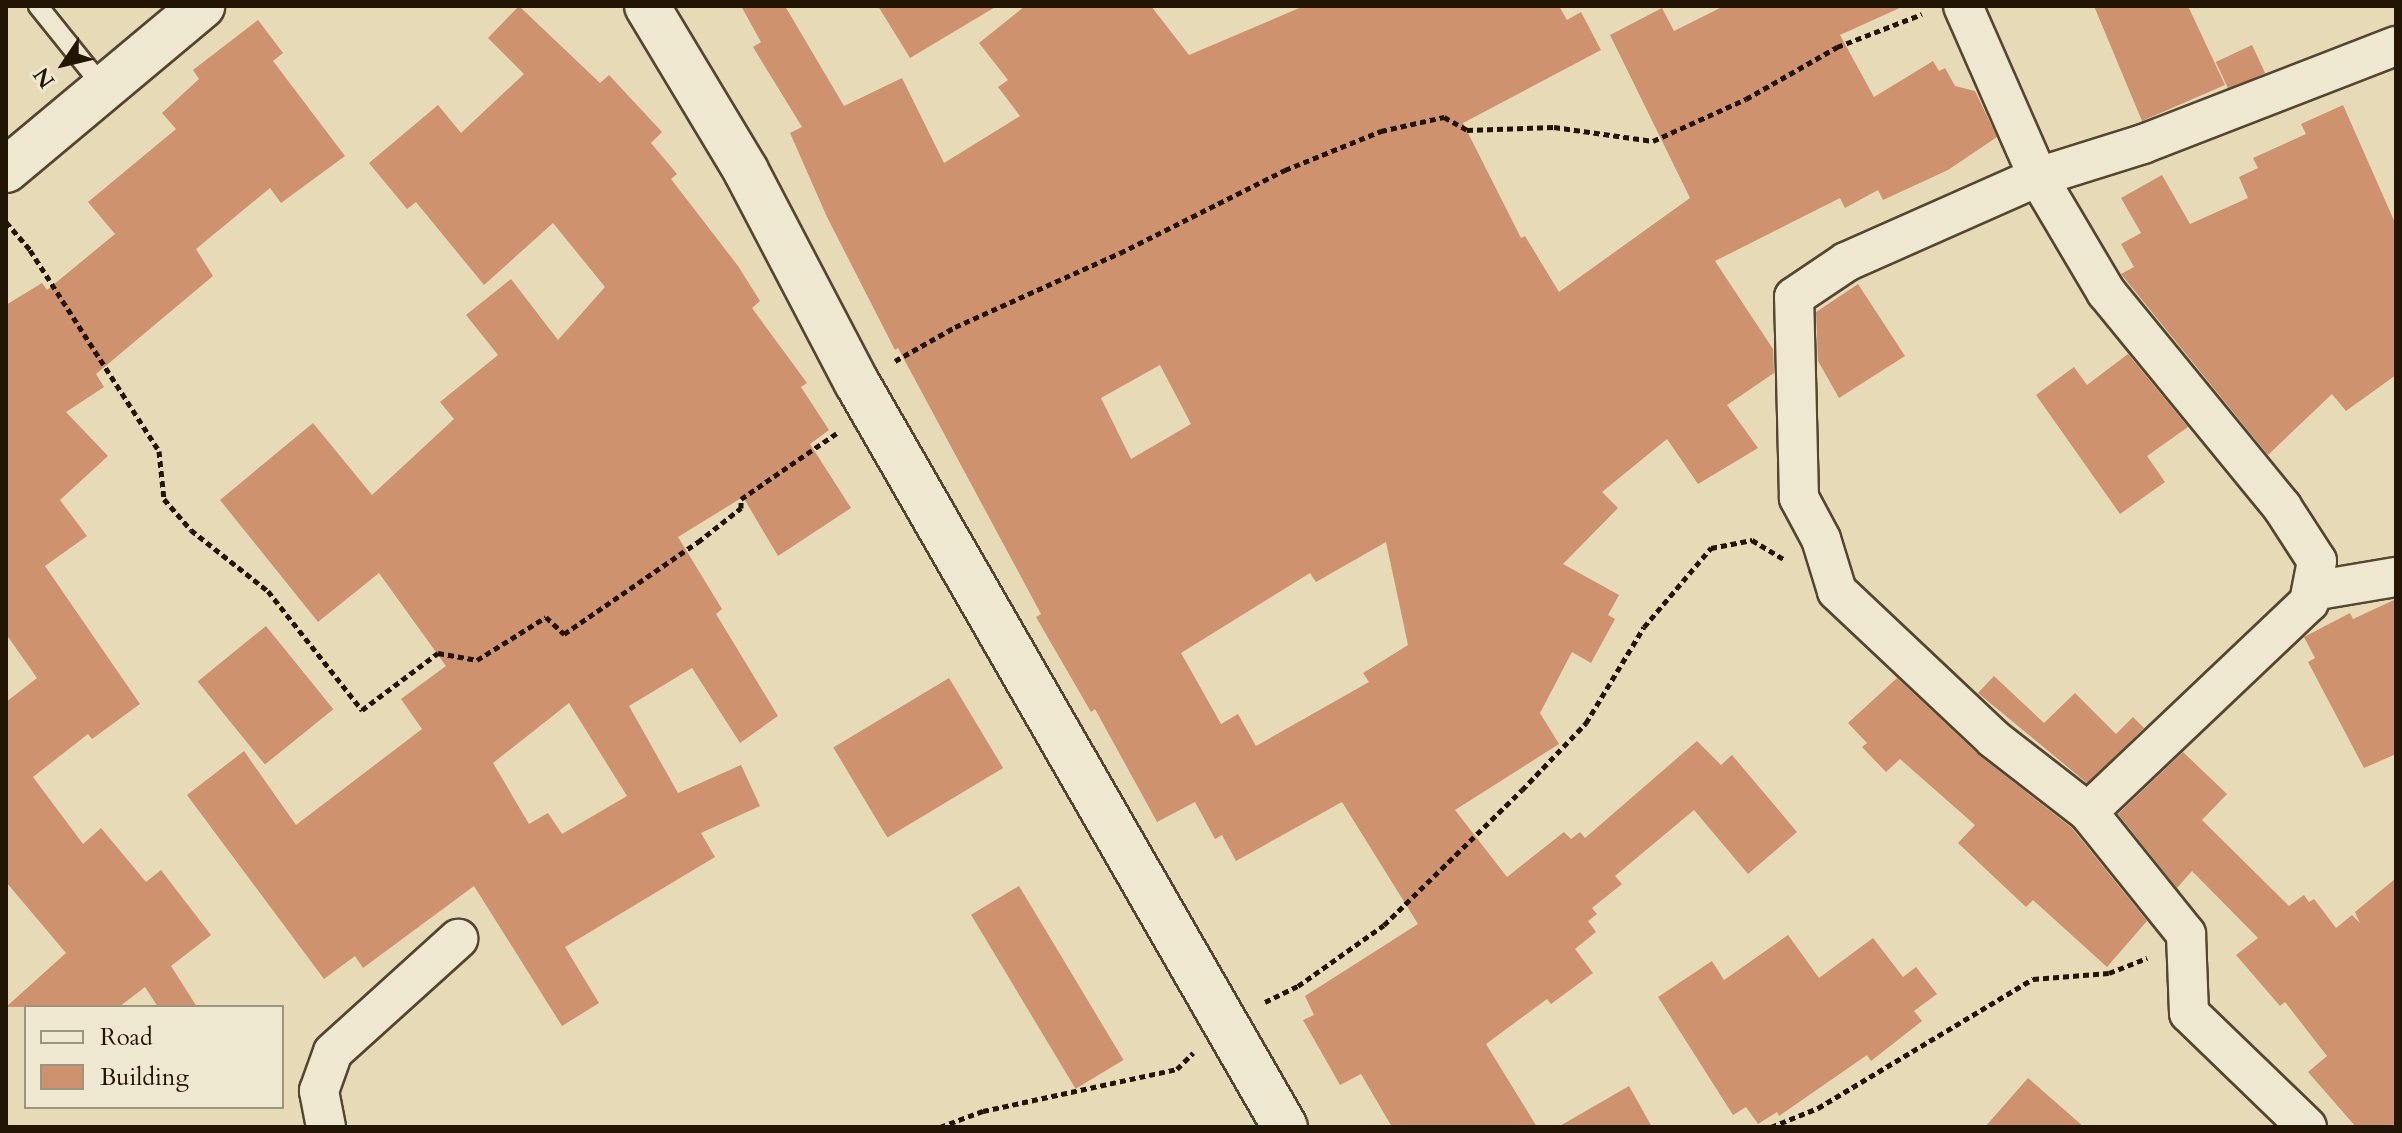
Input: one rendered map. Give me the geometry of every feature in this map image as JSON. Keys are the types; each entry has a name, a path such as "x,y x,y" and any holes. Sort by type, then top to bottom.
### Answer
{"main road":[{"path":"6,170 202,6"},
{"path":"647,6 746,171 857,383 1285,1127"}],"street":[{"path":"1963,6 2038,177 2106,292 2282,507 2317,561 2309,602 2088,812"},
{"path":"2307,1127 2189,1013 2186,934 2088,812 1994,739 1837,591 1821,539 1799,498 1794,297 1846,262 2038,177 2143,144 2289,90 2371,51 2396,46"},
{"path":"2312,591 2396,577"},
{"path":"326,1127 319,1091 333,1052 458,939"}],"lane":[{"path":"38,6 104,88"}],"path":[{"path":"940,1127 983,1111 1177,1069 1223,1023 1298,986 1384,925 1586,723 1644,627 1711,548 1752,540 1837,591"},
{"path":"1771,1127 1818,1108 2033,979 2109,973 2186,934"}],"building":[{"path":"519,6 600,83 609,75 662,132 651,143 677,174 671,179 738,266 760,301 752,308 807,383 801,387 829,430 810,444 851,508 778,556 743,497 678,537 722,609 716,614 778,716 740,743 692,668 629,706 678,793 741,765 760,806 701,833 715,857 565,947 599,1003 562,1026 474,886 363,968 355,956 324,979 187,795 244,751 296,825 422,729 401,699 446,666 379,573 318,622 220,500 313,423 372,495 454,419 440,402 498,355 466,315 511,279 558,340 605,287 553,223 484,285 416,202 407,209 369,163 438,105 461,133 524,74 488,38","holes":["569,703 627,796 562,834 548,813 529,824 493,763"]},
{"path":"741,6 785,6 844,106 902,78 944,163 1020,116 998,87 1008,80 979,43 1025,6 1151,6 1189,55 1304,6 1559,6 1567,20 1581,12 1601,50 1463,123 1521,238 1525,236 1559,292 1690,198 1610,35 1662,8 1674,31 1724,6 1904,6 1840,35 1874,97 1933,61 1939,71 1945,68 1955,86 1975,91 1997,137 1948,170 1883,200 1878,190 1845,208 1840,198 1715,261 1773,349 1774,373 1727,405 1758,448 1698,484 1667,439 1602,492 1618,508 1563,564 1619,595 1608,615 1615,619 1591,663 1572,652 1540,713 1559,744 1455,810 1507,877 1564,832 1571,839 1580,832 1585,838 1697,741 1721,765 1732,755 1797,832 1748,874 1694,810 1615,876 1622,884 1592,908 1597,914 1588,921 1596,932 1575,949 1593,973 1551,1004 1547,999 1486,1044 1537,1127 1392,1127 1361,1074 1340,1085 1303,1020 1314,1015 1305,996 1418,924 1342,802 1236,861 1222,835 1215,839 1195,802 1157,822 1095,709 1091,712 1036,617 1041,614 898,348 895,350 827,217 790,133 802,127 753,47 761,42","holes":["1160,365 1191,424 1131,459 1101,398","1386,542 1408,645 1363,673 1369,682 1256,746 1238,714 1221,724 1181,653 1310,573 1316,582"]},
{"path":"878,6 997,6 910,58"},
{"path":"2094,6 2188,6 2225,85 2142,121"},
{"path":"258,20 283,53 273,61 345,156 281,203 270,188 196,249 213,276 96,374 104,387 66,412 108,456 60,500 87,536 45,566 140,704 92,739 88,734 33,777 83,844 101,828 146,882 161,870 211,935 171,966 196,1005 157,1005 145,987 122,1005 6,1007 66,953 6,882 6,702 37,678 6,634 6,305 42,283 47,290 115,234 88,202 176,129 162,113 199,79 193,70"},
{"path":"2252,45 2265,73 2229,90 2216,62"},
{"path":"2343,105 2396,225 2396,375 2346,411 2332,394 2268,455 2121,274 2134,267 2121,244 2141,233 2121,198 2162,175 2190,224 2248,198 2239,177 2258,168 2253,158 2306,134 2301,124"},
{"path":"1858,284 1905,356 1839,398 1818,361 1816,312"},
{"path":"2128,354 2188,427 2147,456 2165,482 2120,514 2036,395 2074,367 2087,385"},
{"path":"2396,599 2396,754 2364,768 2308,662 2315,658 2304,637 2350,613 2353,619"},
{"path":"266,626 333,709 265,765 198,681"},
{"path":"1994,676 2044,723 2075,693 2116,734 2133,717 2144,728 2087,783 1978,693"},
{"path":"949,678 1003,768 887,838 833,748"},
{"path":"1897,678 1980,756 2072,828 2147,921 2107,967 2033,900 2026,907 1958,843 1975,825 1900,759 1886,772 1862,747 1867,743 1848,723"},
{"path":"2183,752 2227,794 2202,820 2289,906 2304,895 2309,902 2314,899 2336,928 2352,915 2360,923 2355,912 2396,878 2396,1127 2356,1127 2308,1072 2327,1056 2285,1002 2280,1006 2236,955 2258,938 2192,871 2177,888 2118,814"},
{"path":"1019,886 1124,1060 1076,1089 971,915"},
{"path":"1788,935 1819,978 1873,938 1903,977 1916,967 1937,994 1914,1011 1922,1021 1871,1061 1867,1055 1779,1116 1777,1112 1758,1124 1746,1107 1733,1115 1658,997 1712,961 1724,980"},
{"path":"2028,1078 2084,1127 1985,1127"},
{"path":"1629,1086 1652,1127 1558,1127"}]}
